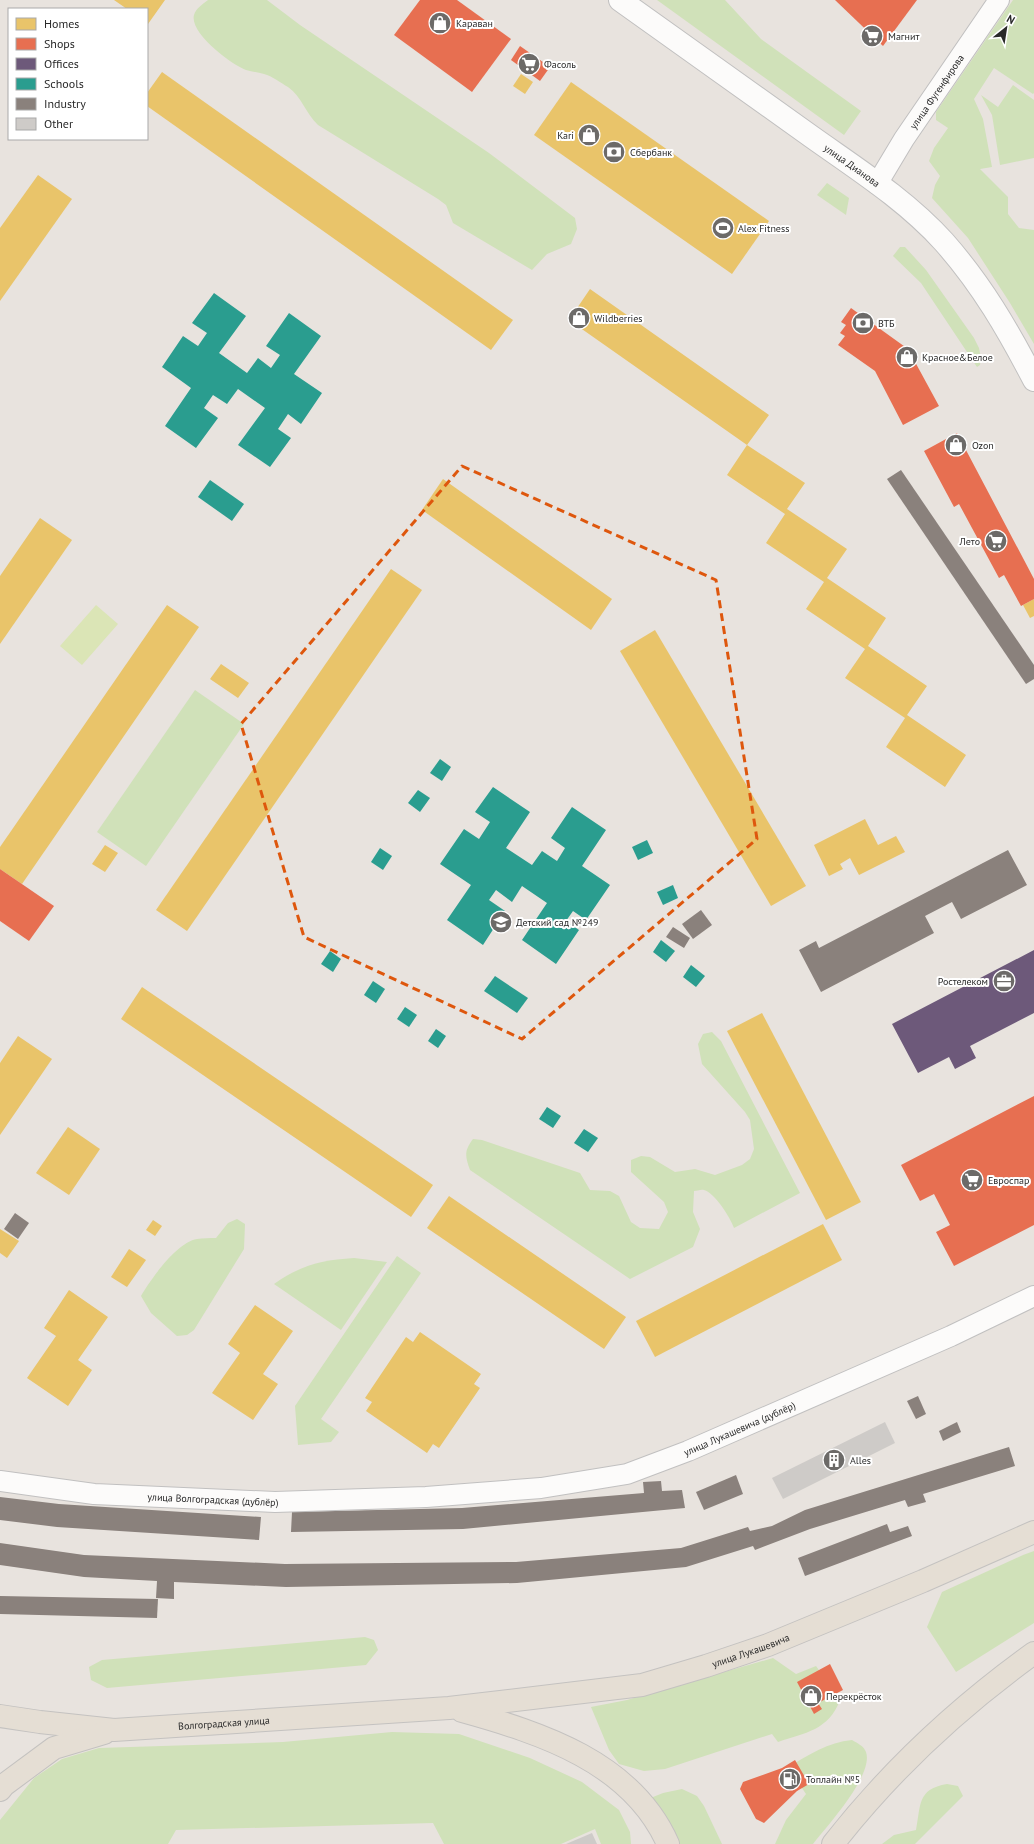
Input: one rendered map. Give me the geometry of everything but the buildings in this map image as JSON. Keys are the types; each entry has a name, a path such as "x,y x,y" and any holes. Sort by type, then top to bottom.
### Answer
{"main road":[{"name":"улица Дианова","path":"620,0 877,184 920,218 943,241 969,272 1002,320 1034,380"},
{"name":"улица Лукашевича","path":"449,1708 642,1685 706,1666 768,1645 839,1616 924,1581 1034,1532"},
{"path":"833,1844 849,1823 905,1763 959,1712 1001,1677 1034,1653"},
{"name":"Волгоградская улица","path":"0,1716 114,1730 449,1708"},
{"path":"449,1708 515,1726 562,1745 599,1765 644,1804 663,1832 668,1844"},
{"path":"0,1790 4,1785 54,1748 114,1730"}],"street":[{"name":"улица Фугенфирова","path":"877,184 904,139 999,0"},
{"name":"улица Лукашевича (дублёр)","path":"426,1498 541,1488 627,1474 702,1445 951,1336 1034,1296"},
{"name":"улица Волгоградская (дублёр)","path":"0,1481 94,1494 198,1500 275,1502 426,1498"}],"highlighted area":[{"path":"462,466 716,580 757,839 522,1039 304,937 241,724"}],"green space":[{"path":"208,0 267,0 300,25 489,153 575,218 577,229 571,244 547,254 532,270 453,223 446,205 438,199 318,125 310,116 297,96 288,87 267,75 248,71 240,67 231,62 213,47 198,30 194,22 196,10"},
{"path":"657,0 725,0 761,39 861,111 844,135"},
{"path":"1013,0 1034,0 1034,93 1033,94 994,68 974,99 983,119 992,167 980,169 1008,197 1008,214 1019,228 1034,230 1034,344 1010,303 968,238 932,198 935,185 940,176 929,161 934,148 948,128 936,120 936,112"},
{"path":"1013,85 1034,100 1034,158 1000,165 992,115 981,95 998,107"},
{"path":"827,183 849,198 846,215 817,195"},
{"path":"900,247 905,247 926,270 974,338 979,348 981,358 980,365 977,367 921,283 893,256"},
{"path":"96,605 118,624 82,665 60,646"},
{"path":"195,690 244,724 146,866 97,832"},
{"path":"712,1032 721,1041 800,1193 734,1228 726,1212 713,1196 704,1190 694,1191 693,1212 700,1229 693,1247 630,1279 470,1170 466,1157 468,1147 473,1139 482,1140 580,1173 590,1190 610,1191 619,1196 631,1222 640,1228 659,1229 668,1212 664,1202 631,1172 631,1160 641,1156 650,1157 675,1172 695,1169 715,1175 742,1165 750,1159 754,1149 750,1120 745,1112 702,1064 698,1044 703,1034"},
{"path":"237,1219 245,1224 244,1249 194,1330 187,1335 177,1336 151,1313 141,1296 165,1262 181,1247 197,1239 216,1238 228,1223"},
{"path":"397,1256 421,1273 321,1419 339,1432 331,1442 298,1445 295,1406"},
{"path":"354,1258 387,1262 341,1330 274,1284 293,1272 312,1265 332,1260"},
{"path":"1034,1551 1034,1623 956,1672 927,1627 942,1592"},
{"path":"365,1637 374,1640 378,1650 366,1665 107,1688 91,1680 89,1667 102,1660"},
{"path":"773,1658 796,1674 816,1666 840,1700 835,1710 823,1724 807,1733 778,1742 772,1734 665,1769 644,1771 619,1764 609,1750 591,1707 627,1700"},
{"path":"392,1732 459,1734 530,1758 582,1782 619,1810 630,1832 631,1844 601,1844 595,1829 561,1844 444,1844 433,1823 176,1830 168,1844 0,1844 0,1820 34,1778 62,1759 99,1748 283,1742"},
{"path":"852,1740 864,1748 867,1762 863,1774 848,1800 813,1844 775,1844 786,1820 806,1794 788,1767 827,1746"},
{"path":"947,1784 958,1786 963,1796 915,1844 882,1844 894,1835 916,1830 920,1806 925,1794 937,1786"},
{"path":"682,1789 697,1796 704,1806 722,1844 676,1844 648,1799 663,1793"}],"place":[{"name":"Караван","path":"440,23"},
{"name":"Магнит","path":"872,36"},
{"name":"Фасоль","path":"529,64"},
{"name":"Kari","path":"589,135"},
{"name":"Сбербанк","path":"614,152"},
{"name":"Alex Fitness","path":"723,228"},
{"name":"Wildberries","path":"579,318"},
{"name":"ВТБ","path":"863,323"},
{"name":"Красное&Белое","path":"907,357"},
{"name":"Ozon","path":"956,445"},
{"name":"Лето","path":"996,541"},
{"name":"Детский сад №249","path":"501,922"},
{"name":"Ростелеком","path":"1004,981"},
{"name":"Евроспар","path":"972,1180"},
{"name":"Alles","path":"834,1460"},
{"name":"Перекрёсток","path":"811,1696"},
{"name":"Топлайн №5","path":"790,1779"}]}
